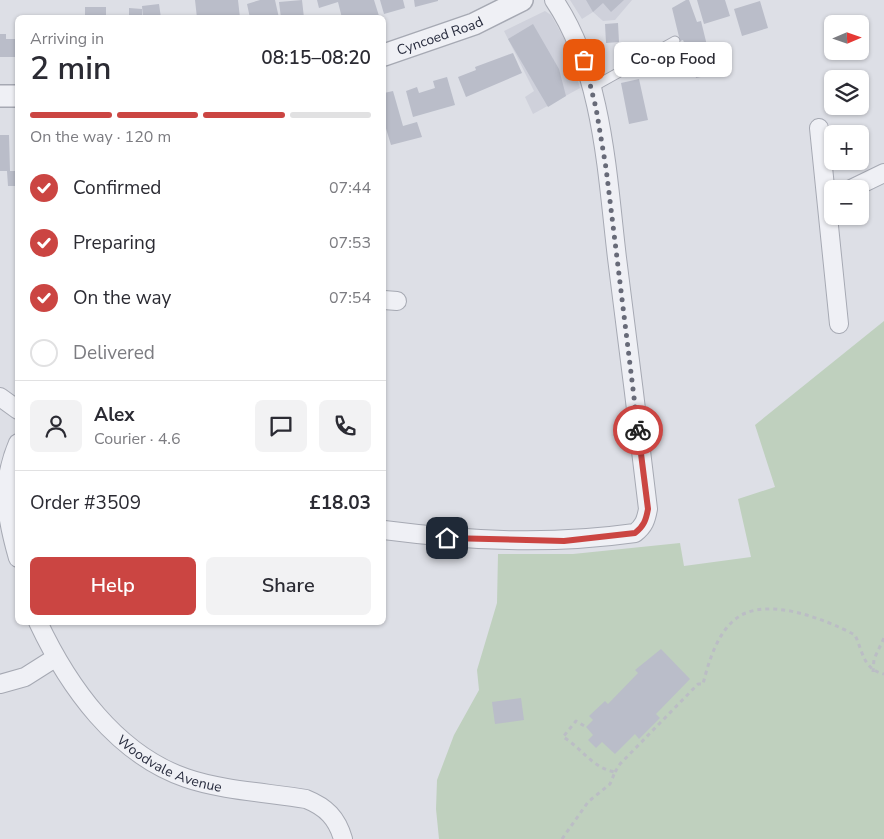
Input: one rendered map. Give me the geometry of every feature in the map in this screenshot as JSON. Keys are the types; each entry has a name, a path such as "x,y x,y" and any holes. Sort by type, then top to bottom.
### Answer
{"street":[{"name":"Cyncoed Road","path":"386,54 474,24 522,0"},
{"path":"386,530 476,540 564,541 635,533 642,528 646,519 648,509 606,168 592,88 572,28 554,0"},
{"path":"0,96 15,96"},
{"path":"819,128 827,180"},
{"path":"869,180 884,173"},
{"path":"832,225 839,324"},
{"path":"0,397 15,408"},
{"path":"15,448 12,454 5,492 7,519 15,547"},
{"name":"Woodvale Avenue","path":"39,625 55,658 74,687 117,735 152,762 188,779 306,799 320,805 332,816 343,839"},
{"path":"0,684 24,677 55,658"}],"lane":[{"path":"592,88 675,42"}],"path":[{"path":"562,839 588,802 610,784 614,772 620,764 698,684 703,684 717,644 732,621 754,610 800,613 830,622 855,635 866,662 873,672 884,674"},
{"path":"873,672 874,658 884,638"},
{"path":"586,727 576,721 563,737 581,750 590,762 605,770 614,772"}],"shaded area":[{"path":"570,0 632,0 615,20 603,21 593,12 582,19"},
{"path":"545,11 551,15 566,42 580,88 533,114 525,97 534,91 504,31"}],"green space":[{"path":"884,321 884,839 439,839 436,809 437,780 454,735 479,690 477,670 497,603 498,554 573,554 680,543 684,566 751,557 738,499 775,487 755,425"}],"building":[{"path":"195,0 238,0 240,15 197,15"},
{"path":"260,0 275,0 278,15 249,15 247,4"},
{"path":"302,0 304,15 281,15 279,2"},
{"path":"317,0 374,0 379,15 341,15 338,2 319,8"},
{"path":"380,0 403,0 405,8 384,14"},
{"path":"414,0 438,0 438,1 415,7"},
{"path":"586,0 624,0 611,12 603,3 593,12"},
{"path":"689,0 697,22 701,21 714,74 696,78 688,44 685,45 683,40 680,41 672,8"},
{"path":"697,0 725,0 730,16 704,24"},
{"path":"760,1 768,28 742,36 734,9"},
{"path":"159,4 161,15 143,15 142,6"},
{"path":"85,7 106,7 106,15 85,15"},
{"path":"129,8 142,9 142,15 129,15"},
{"path":"618,23 619,42 606,43 605,24"},
{"path":"533,24 559,69 566,96 548,107 508,39"},
{"path":"0,34 6,34 6,39 15,39 15,57 0,57"},
{"path":"513,53 522,73 466,97 458,77 476,70 475,67"},
{"path":"447,77 455,105 413,117 406,91 417,87 419,93 435,88 433,81"},
{"path":"639,79 648,120 629,124 621,83"},
{"path":"393,91 403,126 417,122 422,137 391,145 386,129 386,93"},
{"path":"0,135 9,135 10,171 15,171 15,186 8,186 7,171 0,171"},
{"path":"661,649 690,679 656,714 660,718 639,739 635,734 615,754 602,742 596,748 588,740 593,735 586,727 593,720 589,716 605,701 608,704 638,673 635,670"},
{"path":"521,698 524,720 495,724 492,702"}],"way so far":[{"path":"584,60 596,108 606,168 638,430"}],"place":[{"name":"Co-op Food","path":"584,60"}],"route":[{"path":"447,538 505,541 564,541 635,533 642,528 648,509 638,430"}]}
